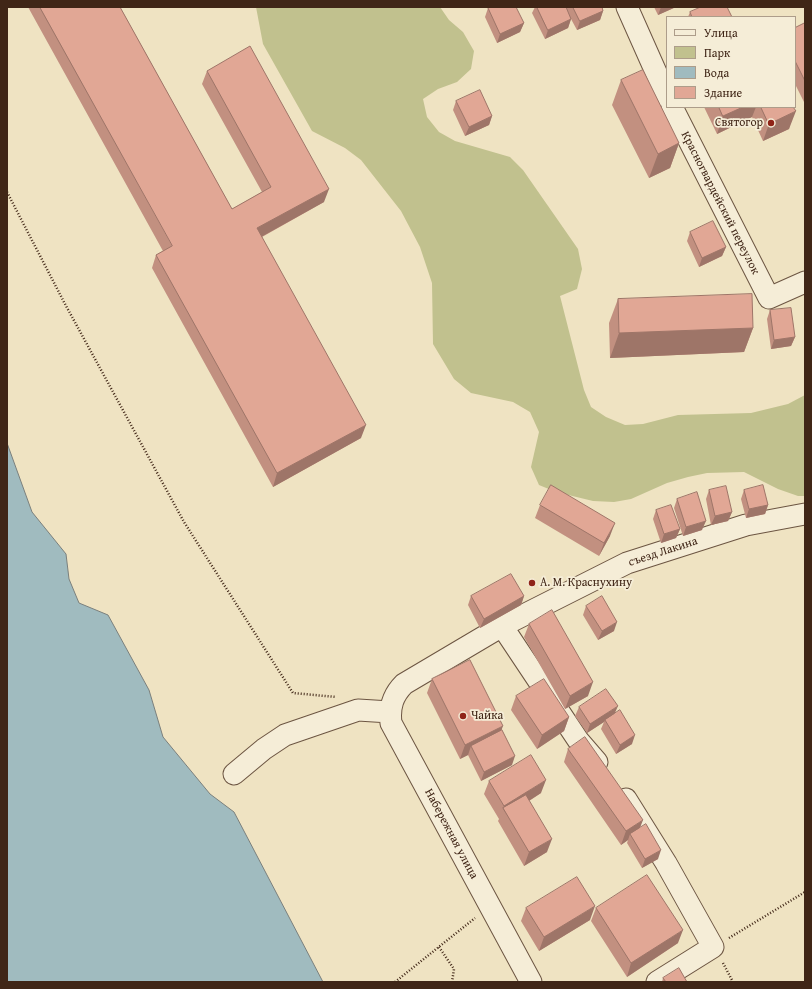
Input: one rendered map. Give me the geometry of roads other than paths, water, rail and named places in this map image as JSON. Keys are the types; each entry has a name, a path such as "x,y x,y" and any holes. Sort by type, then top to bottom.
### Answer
{"street":[{"path":"627,7 666,95"},
{"name":"Красногвардейский переулок","path":"673,108 768,298 805,282"},
{"name":"съезд Лакина","path":"390,712 397,691 404,684 502,626 627,563 746,526 805,514"},
{"path":"502,626 578,740 619,788 666,863 713,947 658,982"},
{"path":"234,774 264,749 285,735 358,710 390,712"},
{"name":"Набережная улица","path":"390,712 391,723 531,982"}],"water":[{"path":"7,443 32,512 66,554 69,579 79,603 108,615 149,690 163,737 210,794 234,812 323,982 7,982"}],"place":[{"name":"Святогор","path":"771,123"},
{"name":"А. М. Краснухину","path":"532,583"},
{"name":"Чайка","path":"463,716"}]}
